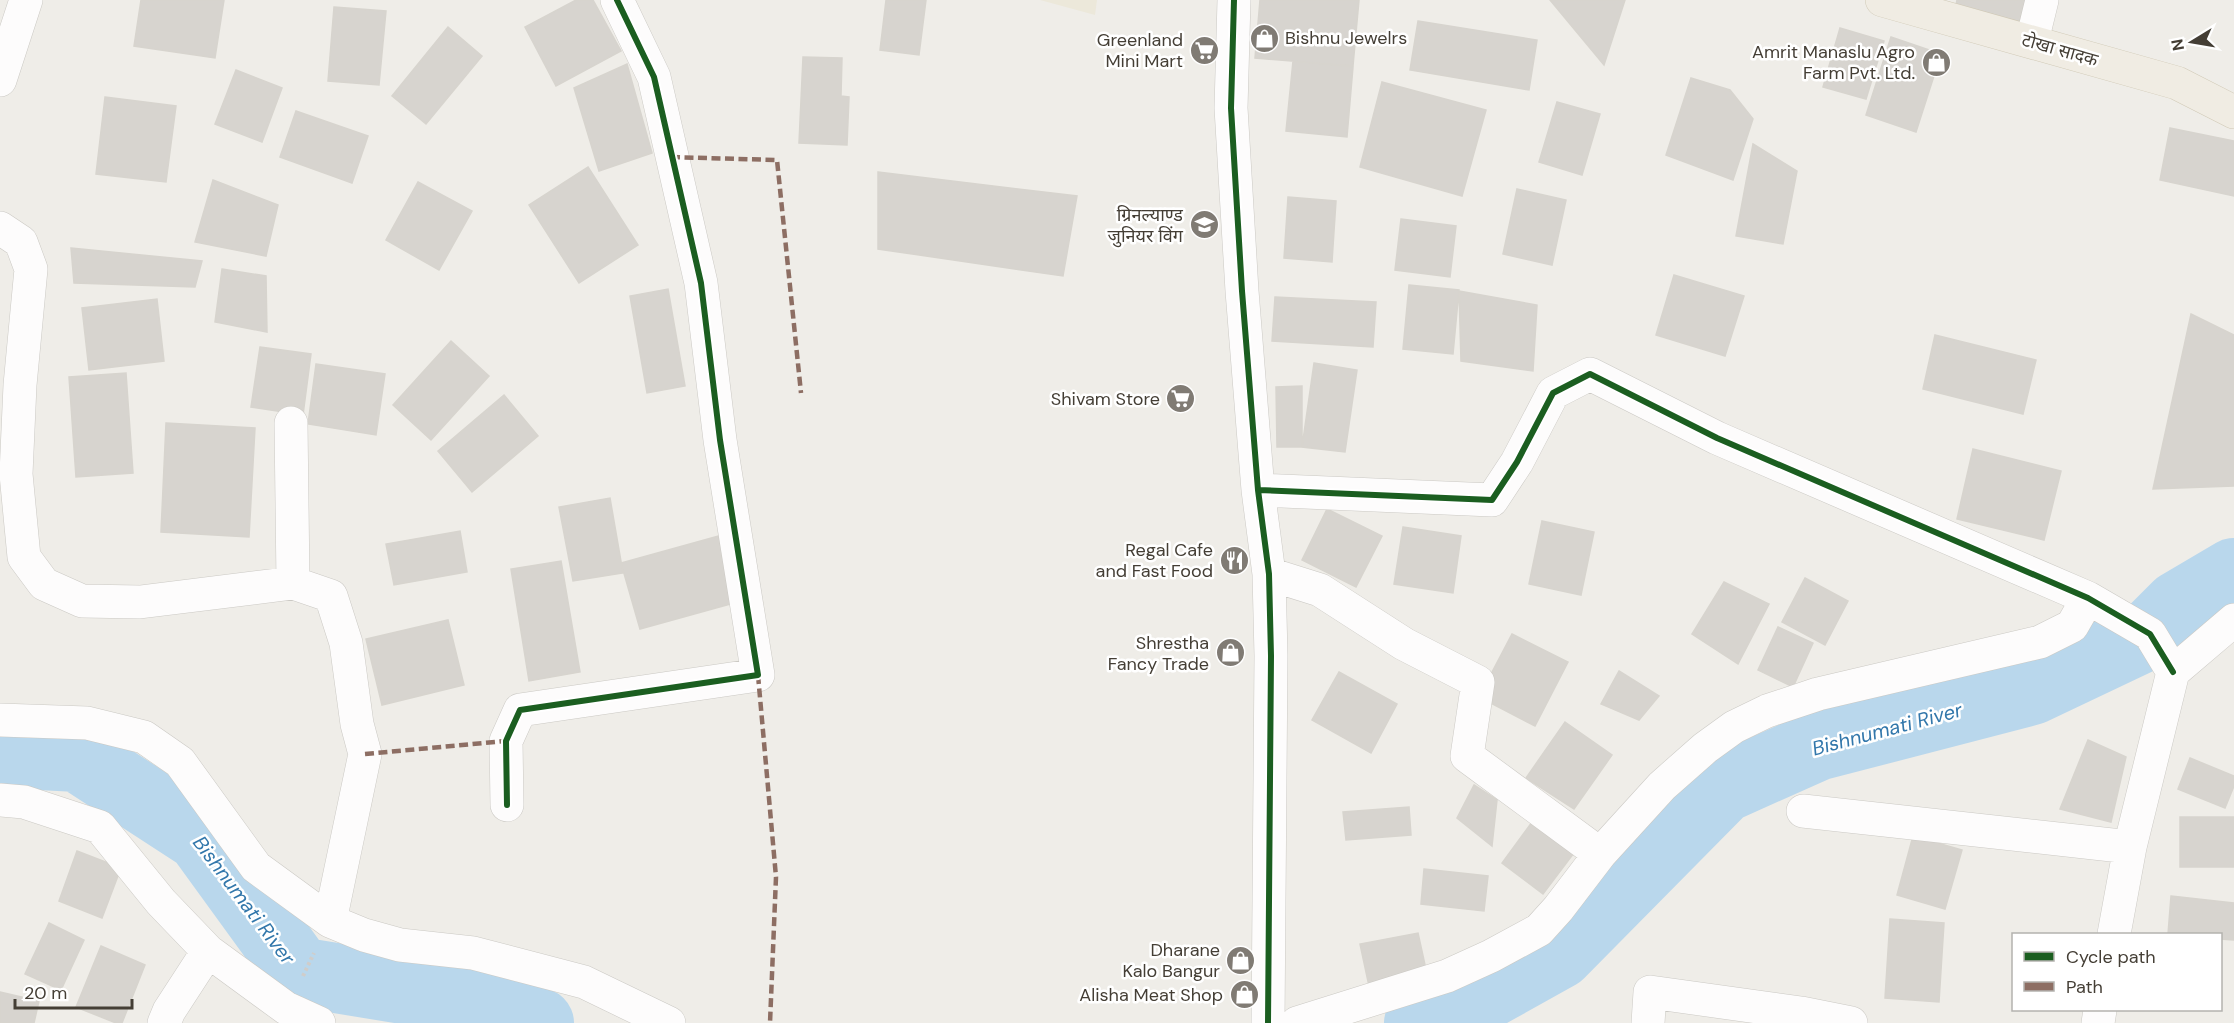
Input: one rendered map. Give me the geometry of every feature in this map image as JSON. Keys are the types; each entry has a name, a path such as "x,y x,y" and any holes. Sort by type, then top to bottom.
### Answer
{"main road":[{"name":"टोखा सादक","path":"1882,0 2177,83 2234,112"}],"street":[{"path":"0,80 26,0"},
{"path":"507,805 506,741 520,710 758,675 720,440 700,283 654,77 617,0"},
{"path":"1234,0 1231,108 1242,291 1258,490 1269,574 1271,656 1268,1023"},
{"path":"2032,41 2042,0"},
{"path":"0,228 21,242 30,269 20,385 16,474 24,557 44,584 82,601 140,602 293,583 331,596 346,643 357,724 365,754 324,933"},
{"path":"1258,490 1492,500 1517,462 1553,393 1590,374 1717,438 2088,598 2150,634 2173,672"},
{"path":"291,423 293,583"},
{"path":"1269,574 1320,590 1404,644 1479,682 1467,756 1600,854"},
{"path":"1297,1023 1447,975 1491,956 1539,930 1600,854 1662,786 1705,747 1734,727 1767,711 1818,694 2040,642 2072,626 2088,598"},
{"path":"2114,933 2130,847 2173,672 2234,620"},
{"path":"0,720 87,723 144,737 180,762 256,867 324,933 364,935 400,945 472,953 584,982 669,1023"},
{"path":"0,800 24,802 100,827 161,902 208,951 319,1023"},
{"path":"1803,810 2130,847"},
{"path":"164,1023 169,1011 208,951"},
{"path":"1648,1023 1650,992 1801,1013 1851,1023"}],"path":[{"path":"290,1004 324,933"}],"shaded area":[{"path":"1040,0 1097,0 1095,15"}],"building":[{"path":"141,0 224,0 215,58 134,46"},
{"path":"576,0 593,0 621,51 556,86 525,27"},
{"path":"886,0 926,0 919,55 880,50"},
{"path":"1260,0 1359,0 1353,66 1255,58"},
{"path":"1550,0 1625,0 1604,65"},
{"path":"1957,0 2031,0 2025,25 1955,9"},
{"path":"334,7 386,11 379,85 328,81"},
{"path":"1418,21 1537,40 1529,90 1410,70"},
{"path":"448,27 482,56 426,124 392,96"},
{"path":"1840,28 1884,41 1866,99 1823,87"},
{"path":"1891,37 1941,54 1916,132 1866,115"},
{"path":"803,57 842,58 841,96 849,97 847,145 799,143"},
{"path":"1293,61 1353,67 1347,137 1286,131"},
{"path":"627,64 652,153 599,171 574,88"},
{"path":"236,70 282,88 262,142 215,124"},
{"path":"1691,78 1730,90 1753,119 1733,180 1666,155"},
{"path":"1382,82 1486,110 1462,196 1360,167"},
{"path":"105,97 176,106 166,182 96,174"},
{"path":"1557,102 1600,114 1582,175 1539,162"},
{"path":"296,111 368,136 352,183 280,157"},
{"path":"2170,128 2234,141 2234,196 2160,180"},
{"path":"1753,144 1797,171 1783,244 1736,236"},
{"path":"588,167 638,245 579,283 529,205"},
{"path":"878,172 1077,196 1063,276 878,249"},
{"path":"213,180 278,205 266,256 195,242"},
{"path":"418,182 472,211 439,270 386,240"},
{"path":"1517,189 1566,200 1552,265 1503,254"},
{"path":"1288,197 1336,201 1332,262 1284,258"},
{"path":"1401,219 1456,226 1450,277 1395,270"},
{"path":"71,248 202,261 195,287 74,283"},
{"path":"222,269 266,276 267,332 215,322"},
{"path":"1674,275 1744,296 1725,356 1656,335"},
{"path":"1409,285 1459,290 1453,354 1403,349"},
{"path":"668,289 685,386 647,393 630,296"},
{"path":"1459,291 1537,305 1533,371 1461,361"},
{"path":"1275,297 1376,302 1373,347 1272,341"},
{"path":"157,299 164,361 89,370 82,308"},
{"path":"2191,314 2234,335 2234,486 2153,489"},
{"path":"1935,335 2036,360 2023,414 1923,389"},
{"path":"451,341 489,376 431,440 393,405"},
{"path":"260,347 311,354 303,415 251,407"},
{"path":"1314,363 1357,370 1345,452 1302,447"},
{"path":"316,364 385,374 376,435 308,424"},
{"path":"126,373 133,473 76,477 69,377"},
{"path":"1302,386 1302,447 1277,447 1276,387"},
{"path":"504,395 538,436 472,492 438,451"},
{"path":"166,423 255,428 249,537 161,532"},
{"path":"1973,449 2061,471 2044,540 1957,519"},
{"path":"610,498 623,573 573,581 559,507"},
{"path":"1327,509 1382,536 1356,587 1302,560"},
{"path":"1542,521 1594,532 1581,595 1529,584"},
{"path":"1403,527 1461,536 1453,593 1394,584"},
{"path":"460,531 467,572 394,585 386,544"},
{"path":"726,534 745,600 640,629 621,563"},
{"path":"561,561 580,672 529,681 511,569"},
{"path":"1805,578 1848,601 1825,645 1782,622"},
{"path":"1724,582 1769,604 1738,664 1692,634"},
{"path":"448,620 464,685 382,705 366,639"},
{"path":"1778,627 1813,643 1793,687 1758,670"},
{"path":"1512,634 1568,662 1535,726 1479,697"},
{"path":"1619,671 1659,696 1639,720 1601,704"},
{"path":"1339,672 1397,704 1371,753 1312,720"},
{"path":"1565,722 1612,755 1574,809 1526,778"},
{"path":"2088,740 2126,757 2111,822 2060,809"},
{"path":"2190,758 2234,776 2234,786 2225,808 2178,789"},
{"path":"1474,785 1497,800 1492,846 1457,818"},
{"path":"1409,807 1411,835 1346,840 1343,812"},
{"path":"2180,817 2234,817 2234,867 2180,867"},
{"path":"1535,818 1577,849 1543,894 1502,863"},
{"path":"1913,836 1962,850 1945,909 1897,895"},
{"path":"77,851 121,868 102,918 59,901"},
{"path":"1424,869 1488,876 1484,911 1421,904"},
{"path":"2171,896 2234,903 2234,940 2222,939 2222,933 2168,933"},
{"path":"1890,919 1944,923 1939,1002 1885,998"},
{"path":"49,923 84,940 61,990 25,974"},
{"path":"1418,933 1427,974 1369,986 1360,944"},
{"path":"101,946 145,965 122,1023 116,1023 76,1007"},
{"path":"0,992 39,1001 34,1023 0,1023"}],"waterway":[{"name":"Bishnumati River","path":"1419,1023 1462,1008 1559,954 1723,788 1817,746 2032,690 2150,634 2178,606 2234,573"},
{"name":"Bishnumati River","path":"0,753 78,757 201,837 299,972 489,1003 539,1023"}],"marked path":[{"path":"671,157 777,160 801,393"},
{"path":"758,675 776,877 770,1023"},
{"path":"365,754 506,741"}],"cycle path":[{"path":"507,805 506,741 520,710 758,675 720,440 701,283 654,77 617,0"},
{"path":"1234,0 1231,108 1242,291 1258,490 1269,574 1271,656 1268,1023"},
{"path":"1258,490 1492,500 1517,462 1553,393 1590,374 1717,438 2088,598 2150,634 2173,672"}],"place":[{"name":"Bishnu Jewelrs","path":"1264,38"},
{"name":"Greenland Mini Mart","path":"1204,50"},
{"name":"Amrit Manaslu Agro Farm Pvt. Ltd.","path":"1936,62"},
{"name":"ग्रिनल्याण्ड जुनियर विंग","path":"1204,225"},
{"name":"Shivam Store","path":"1181,399"},
{"name":"Regal Cafe and Fast Food","path":"1234,560"},
{"name":"Shrestha Fancy Trade","path":"1230,653"},
{"name":"Dharane Kalo Bangur","path":"1241,960"},
{"name":"Alisha Meat Shop","path":"1244,995"}]}
